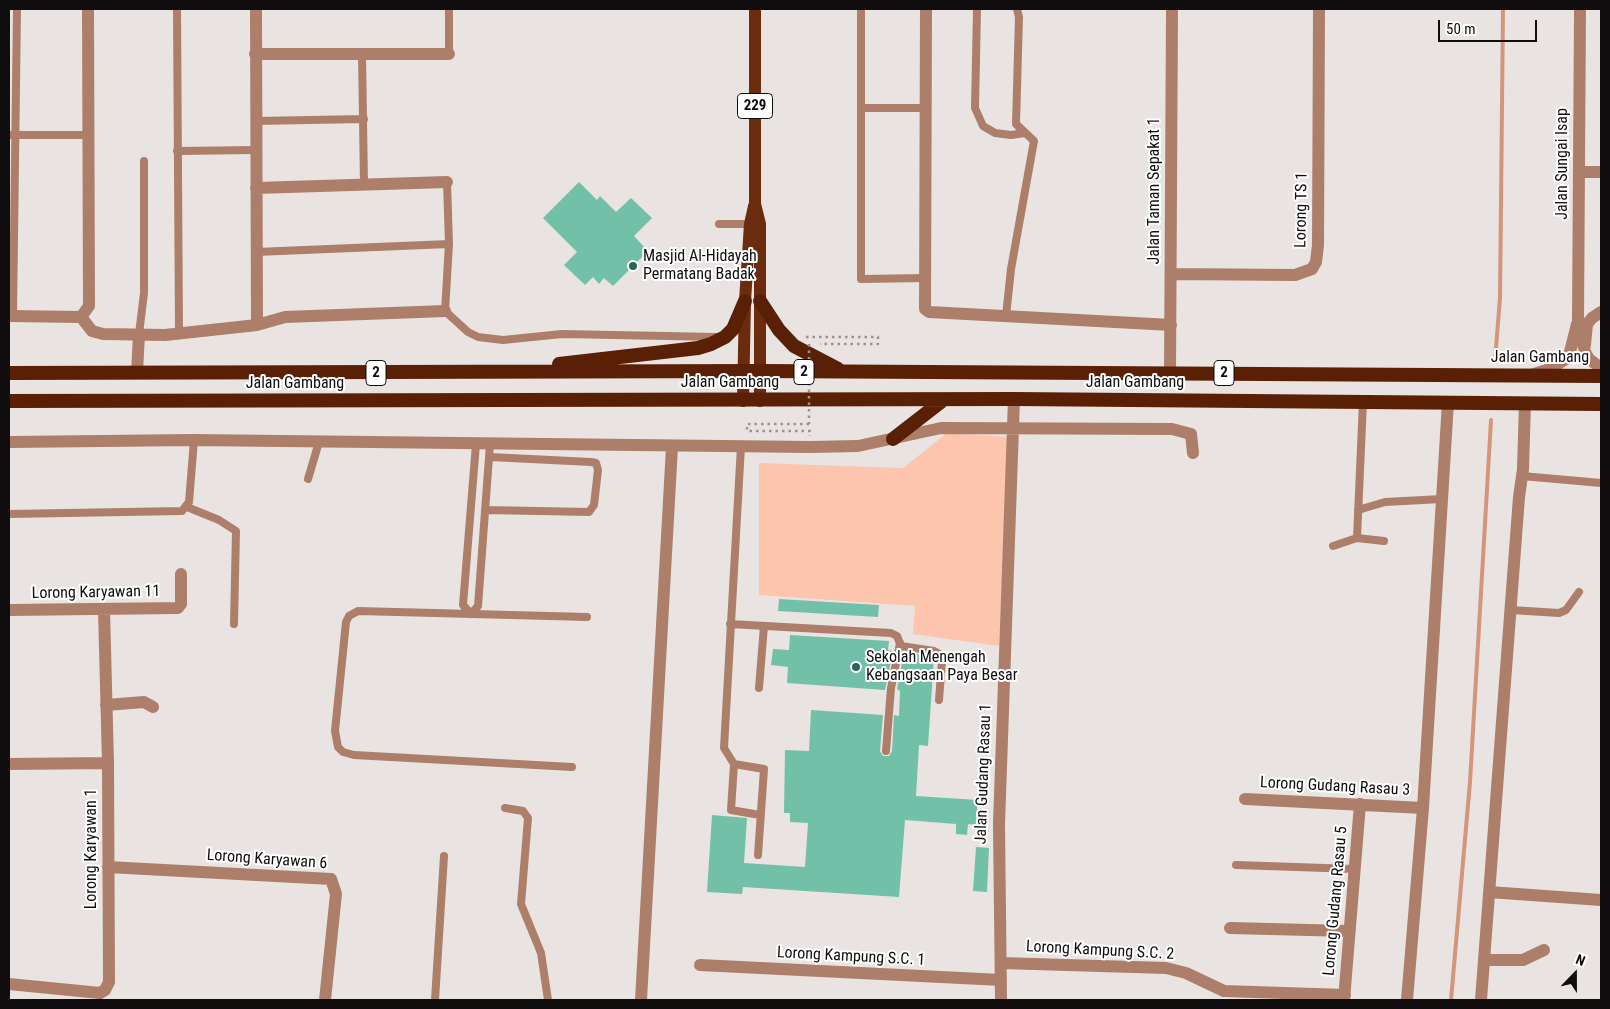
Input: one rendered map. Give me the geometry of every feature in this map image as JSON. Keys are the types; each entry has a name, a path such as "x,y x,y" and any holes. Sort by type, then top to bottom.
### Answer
{"highway":[{"path":"496,372 698,348 725,337 738,320 745,301"},
{"path":"760,301 779,330 794,346 824,363 847,372"},
{"name":"Jalan Gambang","path":"9,372 847,372 1601,376"},
{"name":"Jalan Gambang","path":"9,401 942,401 1014,399 1601,404"},
{"path":"894,439 942,401"}],"main road":[{"name":"229","path":"755,9 755,224 760,301 760,401"},
{"name":"229","path":"743,401 745,301 755,224"}],"street":[{"path":"81,317 89,306 90,298 88,9"},
{"path":"256,9 257,325"},
{"path":"926,9 925,309 929,312 1171,325"},
{"name":"Jalan Taman Sepakat 1","path":"1170,373 1172,9"},
{"name":"Lorong TS 1","path":"1171,274 1295,275 1312,269 1316,262 1318,245 1318,9"},
{"name":"Jalan Sungai Isap","path":"1578,319 1580,9"},
{"path":"255,54 449,54"},
{"path":"1579,172 1601,172"},
{"path":"256,188 447,182"},
{"path":"81,317 92,331 102,334 165,335 257,325 284,317 445,312"},
{"path":"1586,352 1587,324 1601,312"},
{"path":"11,316 81,317"},
{"path":"1578,319 1589,359 1601,368"},
{"path":"1528,376 1550,369 1566,359 1570,352 1578,319"},
{"path":"137,373 139,334"},
{"name":"Jalan Gudang Rasau 1","path":"1001,1000 999,824 1014,399"},
{"path":"1407,1000 1423,808 1448,402"},
{"path":"1481,1000 1522,476 1525,403"},
{"path":"9,442 194,440 476,444 490,451 672,446 858,446 942,428 1172,429 1191,434 1194,453"},
{"path":"641,1000 672,446"},
{"name":"Lorong Karyawan 11","path":"9,610 178,608 181,604 181,574"},
{"name":"Lorong Karyawan 1","path":"9,984 100,993 109,982 108,763 104,609"},
{"path":"106,705 144,702 153,707"},
{"path":"9,764 108,763"},
{"name":"Lorong Gudang Rasau 3","path":"1246,799 1423,808"},
{"name":"Lorong Gudang Rasau 5","path":"1345,998 1360,804"},
{"name":"Lorong Karyawan 6","path":"108,867 331,879 336,894 325,1000"},
{"path":"1489,892 1601,900"},
{"path":"1230,928 1349,931"},
{"path":"1484,960 1524,960 1544,950"},
{"name":"Lorong Kampung S.C. 2","path":"1000,963 1177,969 1224,991 1345,998"},
{"name":"Lorong Kampung S.C. 1","path":"700,965 1001,980"}],"lane":[{"path":"11,316 11,135 17,9"},
{"path":"177,9 179,332"},
{"path":"449,9 449,54"},
{"path":"861,9 860,279 925,278"},
{"path":"977,9 975,108 983,126 995,133 1011,135 1025,133"},
{"path":"1006,316 1011,269 1034,141 1016,124 1020,17 1018,9"},
{"path":"362,54 364,184"},
{"path":"861,108 926,108"},
{"path":"255,121 364,120"},
{"path":"11,135 88,135"},
{"path":"177,151 255,150"},
{"path":"139,334 144,293 144,161"},
{"path":"447,182 449,244 445,312 468,332 490,340 578,334 725,337"},
{"path":"719,224 755,224"},
{"path":"256,252 449,244"},
{"path":"1357,538 1363,402"},
{"path":"9,514 182,511 186,507 194,440"},
{"path":"308,479 319,442"},
{"path":"471,614 463,605 476,444"},
{"path":"742,446 724,748 734,764 731,810 760,814"},
{"path":"471,614 478,606 490,451 596,463 598,470 594,505 588,512 486,510"},
{"path":"1522,476 1601,483"},
{"path":"1358,510 1385,502 1442,499"},
{"path":"186,507 219,520 236,531 234,624"},
{"path":"1332,546 1357,538 1384,541"},
{"path":"1511,610 1559,613 1566,610 1579,592"},
{"path":"572,768 354,755 344,752 338,746 335,731 346,622 349,616 358,611 587,617"},
{"path":"730,624 891,633 897,636 904,647 934,651 941,655 940,700"},
{"path":"759,688 764,626"},
{"path":"886,751 893,668 900,643"},
{"path":"734,764 764,769 758,856"},
{"path":"505,808 523,811 528,818 521,904 541,953 548,1000"},
{"path":"435,1000 444,856"},
{"path":"1236,865 1355,869"}],"path":[{"path":"810,431 747,431 747,424 809,424 809,344 878,344 878,337 815,337"}],"shaded area":[{"path":"947,433 1008,437 999,646 913,634 915,606 759,595 759,463 903,468"}],"building":[{"path":"579,182 597,200 600,196 616,212 631,198 652,218 634,236 648,251 613,286 604,278 599,284 593,277 585,285 564,265 577,252 543,218"},
{"path":"779,599 879,605 878,617 778,611"},
{"path":"790,635 889,641 888,650 893,651 885,690 787,683 788,667 771,665 773,649 789,650"},
{"path":"904,652 934,657 928,746 919,745 916,796 978,800 976,825 968,824 967,835 956,834 956,824 905,820 899,897 743,887 742,894 707,892 712,815 747,818 744,863 805,867 808,823 790,822 790,813 784,813 785,750 809,751 811,710 883,715 880,751 883,756 889,756 892,751 894,715 899,716 900,691 897,689"},
{"path":"976,847 989,848 987,892 973,891"}],"waterway":[{"path":"1495,360 1500,298 1503,9"},
{"path":"1451,1000 1470,782 1491,420"}],"place":[{"name":"Masjid Al-Hidayah Permatang Badak","path":"633,266"},
{"name":"Sekolah Menengah Kebangsaan Paya Besar","path":"856,667"}]}
